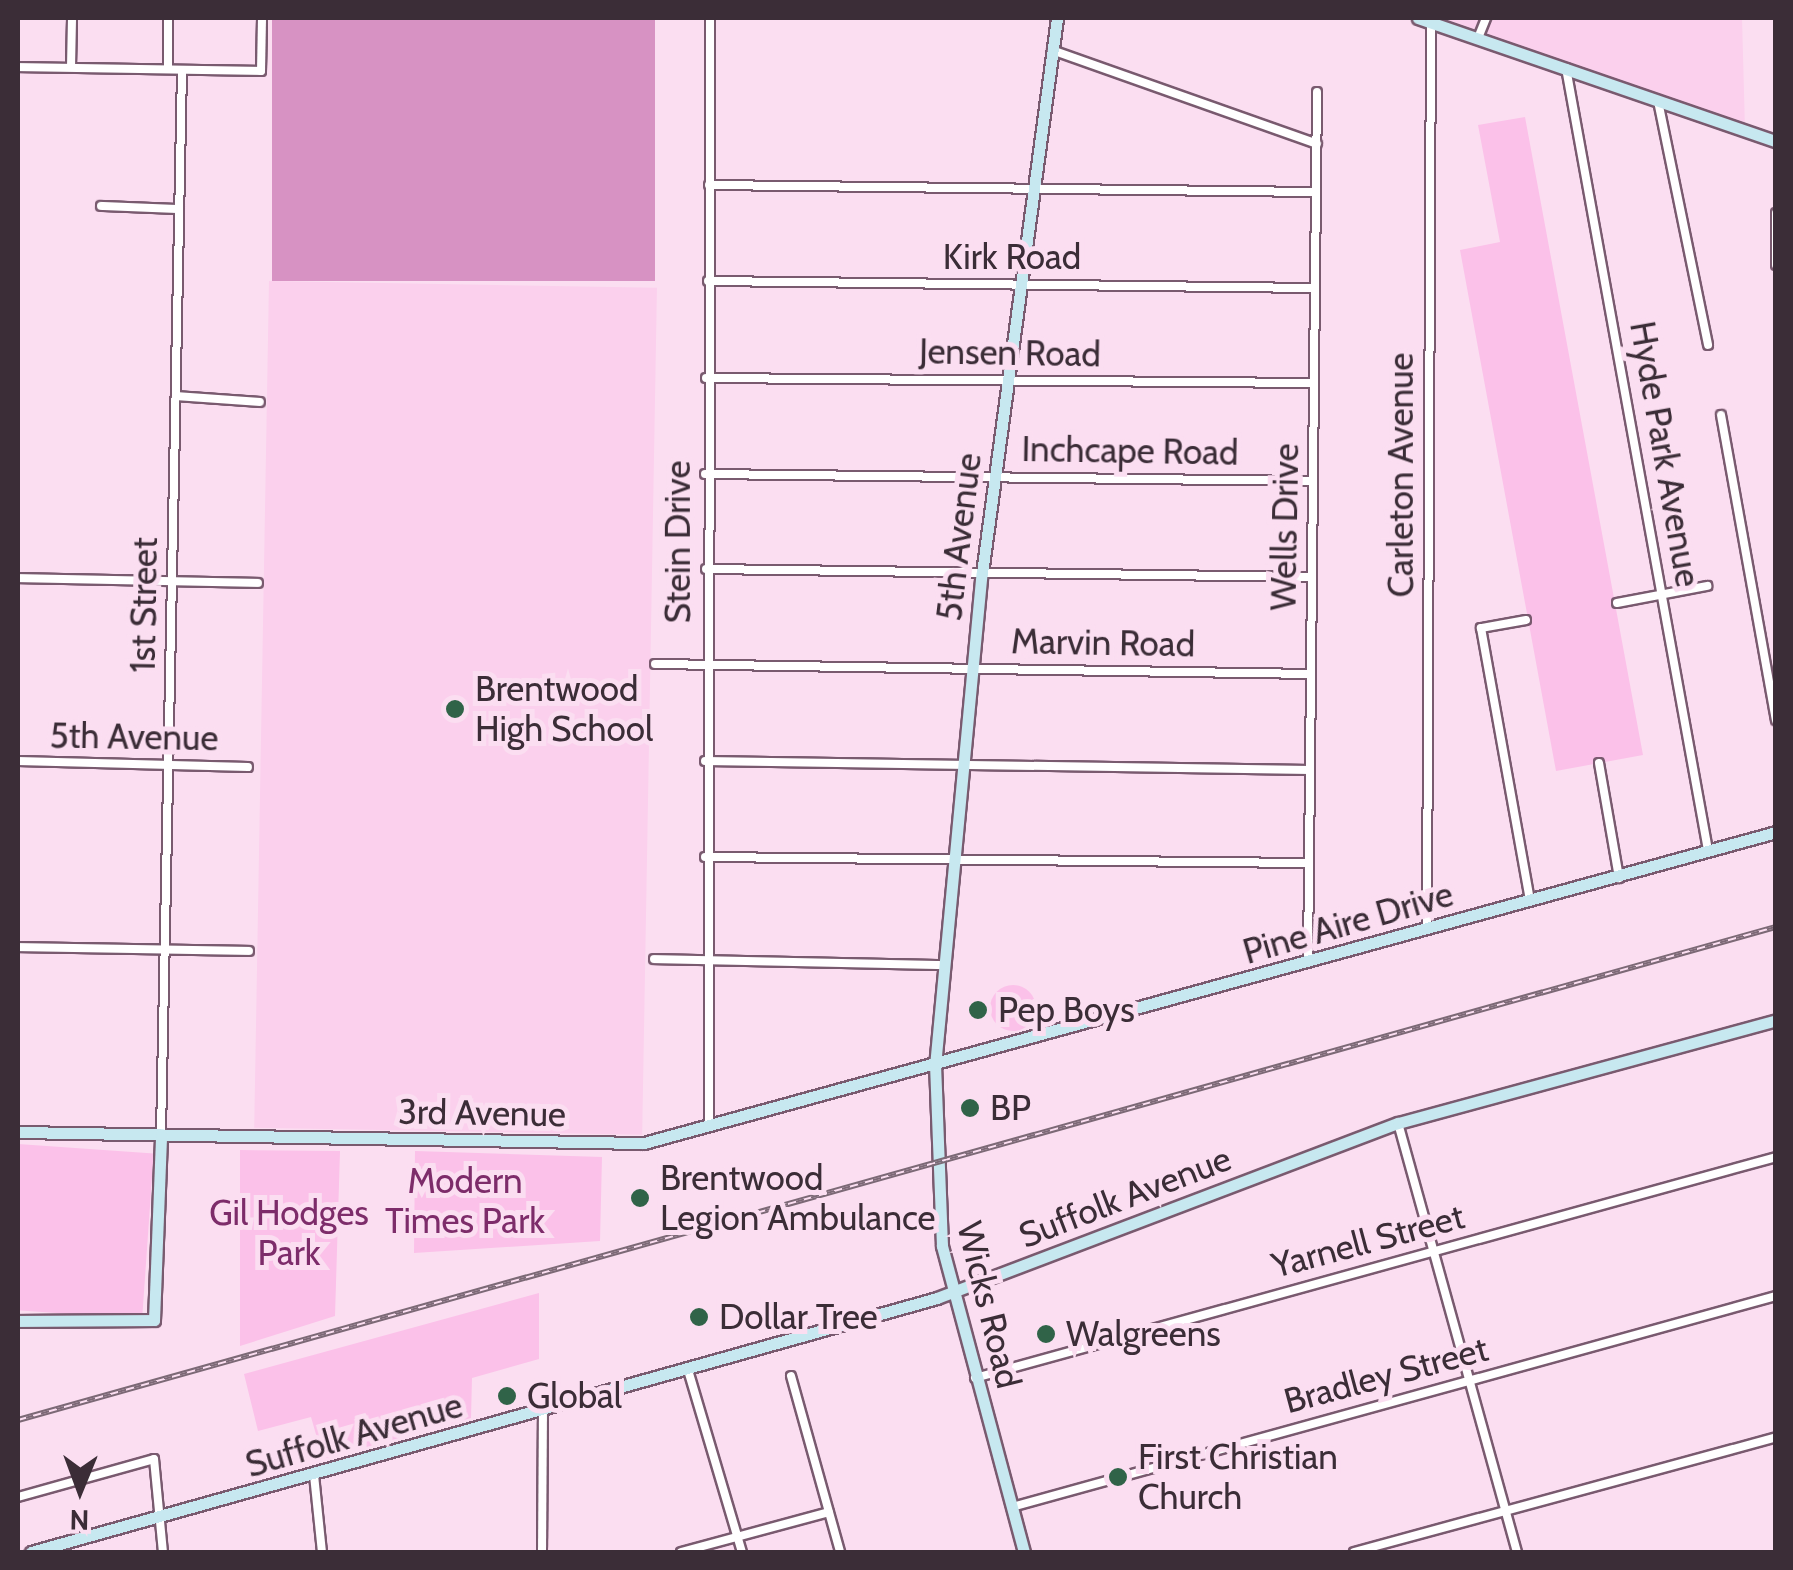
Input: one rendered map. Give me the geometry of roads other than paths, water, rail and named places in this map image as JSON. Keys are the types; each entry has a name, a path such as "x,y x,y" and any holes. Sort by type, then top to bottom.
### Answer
{"street":[{"path":"71,68 72,18"},
{"path":"168,18 168,69"},
{"path":"18,66 261,71 262,18"},
{"name":"Stein Drive","path":"709,1126 704,760 710,18"},
{"path":"1478,38 1486,18"},
{"name":"5th Avenue","path":"935,1066 982,573 1054,19"},
{"path":"1425,20 1776,141"},
{"name":"Carleton Avenue","path":"1425,20 1427,929"},
{"path":"1052,50 1316,144"},
{"name":"Hyde Park Avenue","path":"1566,68 1708,850"},
{"name":"1st Street","path":"18,1320 154,1320 162,1134 182,70"},
{"name":"Wells Drive","path":"1308,962 1318,92"},
{"path":"1658,100 1708,345"},
{"path":"709,185 1316,192"},
{"path":"102,206 179,209"},
{"path":"1776,213 1776,266"},
{"name":"Kirk Road","path":"708,281 1315,288"},
{"name":"Jensen Road","path":"706,378 1314,383"},
{"path":"176,396 260,402"},
{"path":"1720,415 1776,720"},
{"name":"Inchcape Road","path":"705,474 1313,481"},
{"path":"706,570 1312,577"},
{"path":"18,578 258,583"},
{"path":"1618,603 1707,586"},
{"path":"1526,620 1481,628 1530,901"},
{"name":"Marvin Road","path":"655,664 1311,674"},
{"path":"704,760 1310,770"},
{"name":"5th Avenue","path":"18,762 248,767"},
{"path":"1599,764 1619,878"},
{"name":"Pine Aire Drive","path":"935,1066 1776,832"},
{"path":"704,857 1309,863"},
{"path":"18,947 249,951"},
{"path":"654,959 944,965"},
{"name":"Suffolk Avenue","path":"30,1552 952,1293 1398,1123 1776,1020"},
{"name":"3rd Avenue","path":"18,1132 644,1143 935,1066"},
{"name":"Wicks Road","path":"935,1066 938,1210 952,1293 1027,1552"},
{"path":"1398,1123 1517,1552"},
{"name":"Yarnell Street","path":"975,1378 1776,1157"},
{"name":"Bradley Street","path":"1012,1507 1776,1296"},
{"path":"688,1370 742,1552"},
{"path":"791,1376 840,1552"},
{"path":"542,1552 543,1410"},
{"path":"1354,1552 1776,1437"},
{"path":"18,1497 154,1459 163,1552"},
{"path":"314,1475 322,1552"},
{"path":"681,1552 828,1512"}],"railway":[{"path":"18,1420 1776,927"}],"place":[{"name":"Brentwood High School","path":"455,709"},
{"name":"Pep Boys","path":"978,1010"},
{"name":"BP","path":"970,1108"},
{"name":"Brentwood Legion Ambulance","path":"640,1198"},
{"name":"Dollar Tree","path":"699,1317"},
{"name":"Walgreens","path":"1046,1334"},
{"name":"Global","path":"507,1396"},
{"name":"First Christian Church","path":"1118,1477"}],"park label":[{"name":"Modern Times Park","path":"465,1201"},
{"name":"Gil Hodges Park","path":"289,1233"}]}
